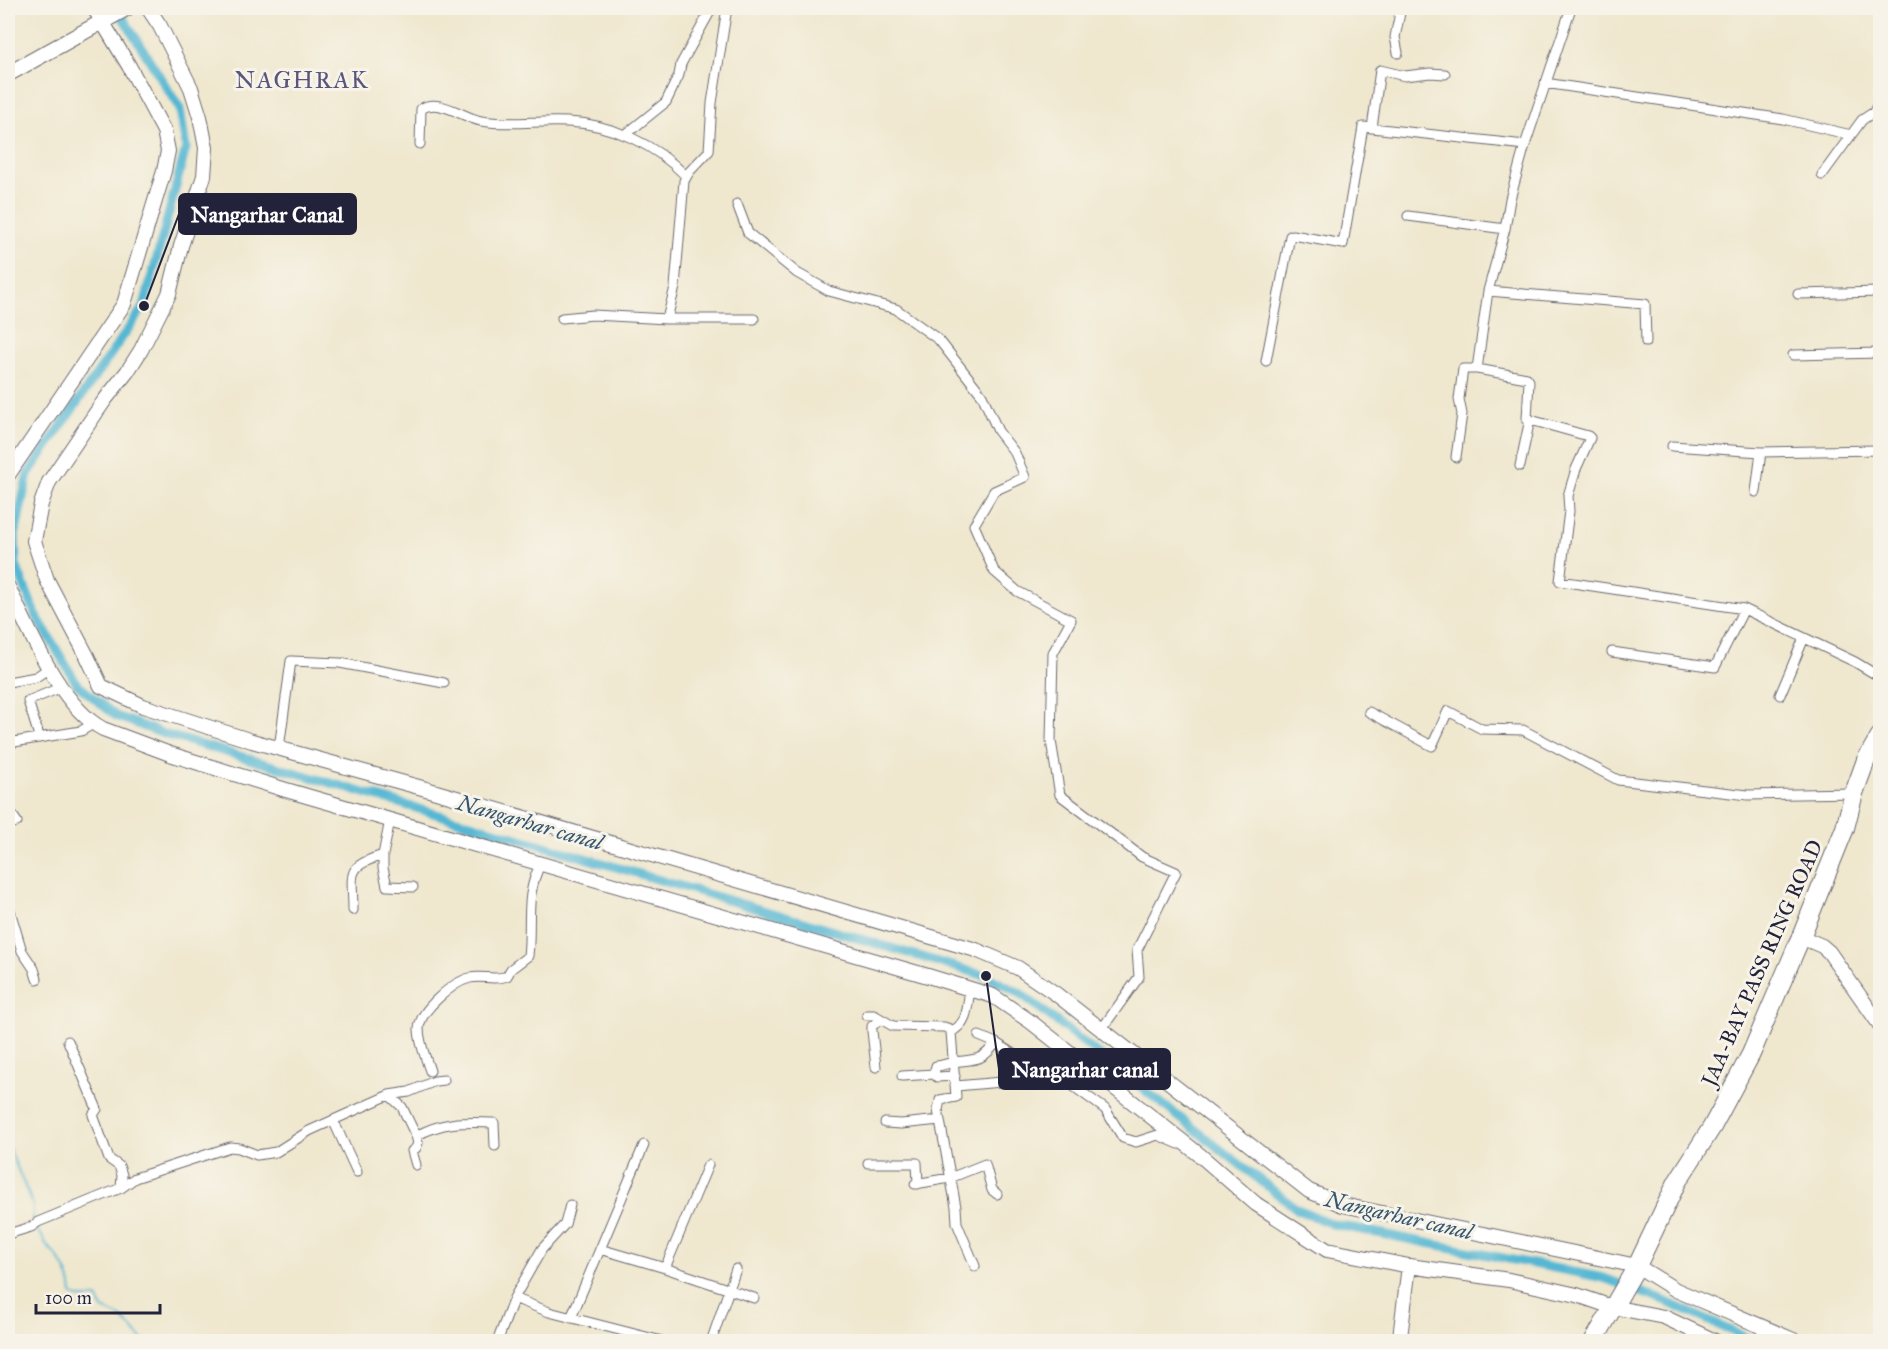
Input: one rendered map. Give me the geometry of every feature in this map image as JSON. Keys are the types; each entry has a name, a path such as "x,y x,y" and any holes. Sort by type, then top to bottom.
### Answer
{"highway":[{"name":"JAA-BAY PASS RING ROAD","path":"1615,1303 1637,1266 1677,1182 1712,1127 1751,1054 1845,828 1866,760 1881,736"},
{"path":"1593,1341 1615,1303"}],"main road":[{"path":"8,74 127,8"}],"street":[{"path":"8,476 124,304 168,151 164,131 94,8"},
{"path":"148,8 160,26 191,88 206,148 204,176 169,294 141,350 127,372 49,482 41,504 34,542 47,580 100,686 143,705 279,748 976,950 1018,968 1056,994 1309,1191 1343,1205 1637,1266 1676,1290 1798,1341"},
{"path":"625,135 666,102 679,75 681,64 712,8"},
{"path":"667,319 675,287 681,201 686,176 709,151 712,103 728,8"},
{"path":"1398,53 1395,37 1401,8"},
{"path":"1477,369 1488,291 1505,229 1510,199 1525,145 1571,8"},
{"path":"1372,128 1380,70 1405,76 1445,74"},
{"path":"1545,83 1783,119 1851,135"},
{"path":"1822,175 1862,120 1874,112 1881,99"},
{"path":"420,144 421,109 426,106 445,107 458,111 467,118 483,122 596,124 625,135 671,161 686,176"},
{"path":"1266,361 1288,238 1293,235 1343,244 1364,126 1525,145"},
{"path":"737,204 748,233 797,273 829,291 896,309 939,340 982,395 998,431 1015,453 1025,477 994,491 974,525 994,571 1017,591 1071,620 1053,653 1051,741 1060,795 1142,857 1176,872 1137,950 1139,977 1101,1030"},
{"path":"1408,216 1505,229"},
{"path":"1488,291 1646,304 1646,342"},
{"path":"1798,294 1881,292"},
{"path":"562,318 593,315 754,320"},
{"path":"1793,355 1881,353"},
{"path":"1456,457 1461,414 1459,399 1462,370 1477,369 1529,379 1527,416 1530,419 1590,438 1568,496 1569,511 1560,581 1744,609 1855,662 1881,677"},
{"path":"1520,466 1530,419"},
{"path":"1672,446 1761,452 1881,450"},
{"path":"1756,492 1761,452"},
{"path":"8,587 49,668 70,700 93,724 170,754 993,996 1031,1022 1191,1148 1256,1204 1327,1250 1409,1266 1509,1280 1615,1303 1664,1317 1718,1341"},
{"path":"1612,652 1714,667 1744,609"},
{"path":"1780,695 1804,638"},
{"path":"279,748 291,661 340,663 444,683"},
{"path":"8,682 36,677 49,668"},
{"path":"39,736 28,701 62,687"},
{"path":"1369,712 1432,746 1448,711 1482,729 1523,730 1618,780 1748,795 1854,793"},
{"path":"8,743 39,736 81,731 93,724"},
{"path":"8,800 9,813 17,822 8,824"},
{"path":"390,820 383,855 387,886 412,887"},
{"path":"353,910 352,876 356,867 363,861 383,855"},
{"path":"430,1071 419,1033 419,1026 426,1011 450,987 471,977 501,979 528,956 530,931 528,898 533,879 541,864"},
{"path":"8,904 22,951 38,979"},
{"path":"1801,937 1822,946 1829,952 1881,1025"},
{"path":"951,1032 961,1027 964,1021 970,988"},
{"path":"867,1015 874,1015 893,1026 950,1029 956,1096 940,1101 938,1110 957,1223 975,1266"},
{"path":"876,1066 872,1026 881,1019"},
{"path":"978,1035 996,1043 1035,1068 1069,1083 1105,1109 1123,1138 1136,1142 1158,1135 1191,1148"},
{"path":"68,1041 97,1109 93,1115 109,1159 119,1166 122,1175 121,1188"},
{"path":"934,1074 936,1066 977,1060 987,1054 996,1043"},
{"path":"902,1076 934,1074 937,1077 955,1081 1024,1080 1035,1068"},
{"path":"8,1234 31,1227 38,1222 121,1188 135,1178 230,1147 257,1155 276,1152 309,1131 389,1095 409,1092 435,1081 444,1080"},
{"path":"389,1095 402,1107 416,1136 418,1143 412,1151 416,1165"},
{"path":"333,1120 357,1172"},
{"path":"885,1123 901,1124 940,1120"},
{"path":"416,1136 447,1123 494,1123 495,1146"},
{"path":"572,1318 644,1145"},
{"path":"868,1163 917,1163 916,1184 950,1178 985,1164 992,1190 997,1194"},
{"path":"665,1268 708,1165"},
{"path":"497,1341 514,1298 542,1249 565,1224 570,1205"},
{"path":"600,1249 754,1298"},
{"path":"1397,1341 1400,1338 1409,1266"},
{"path":"711,1341 736,1269"},
{"path":"514,1298 549,1312 666,1341"}],"waterway":[{"name":"Nangarhar canal","path":"117,8 180,109 186,148 144,306 28,474 15,535 16,565 35,613 77,684 116,716 161,733 986,976 1020,993 1297,1209 1332,1224 1604,1278 1662,1300 1756,1342"},
{"path":"8,1146 33,1205 33,1222"},
{"path":"37,1230 65,1269 72,1294 78,1298 97,1298 104,1310 118,1315 145,1342"}],"place":[{"name":"Nangarhar Canal","path":"144,306"},
{"name":"Nangarhar canal","path":"986,976"}],"district":[{"name":"NAGHRAK","path":"302,80"}]}
